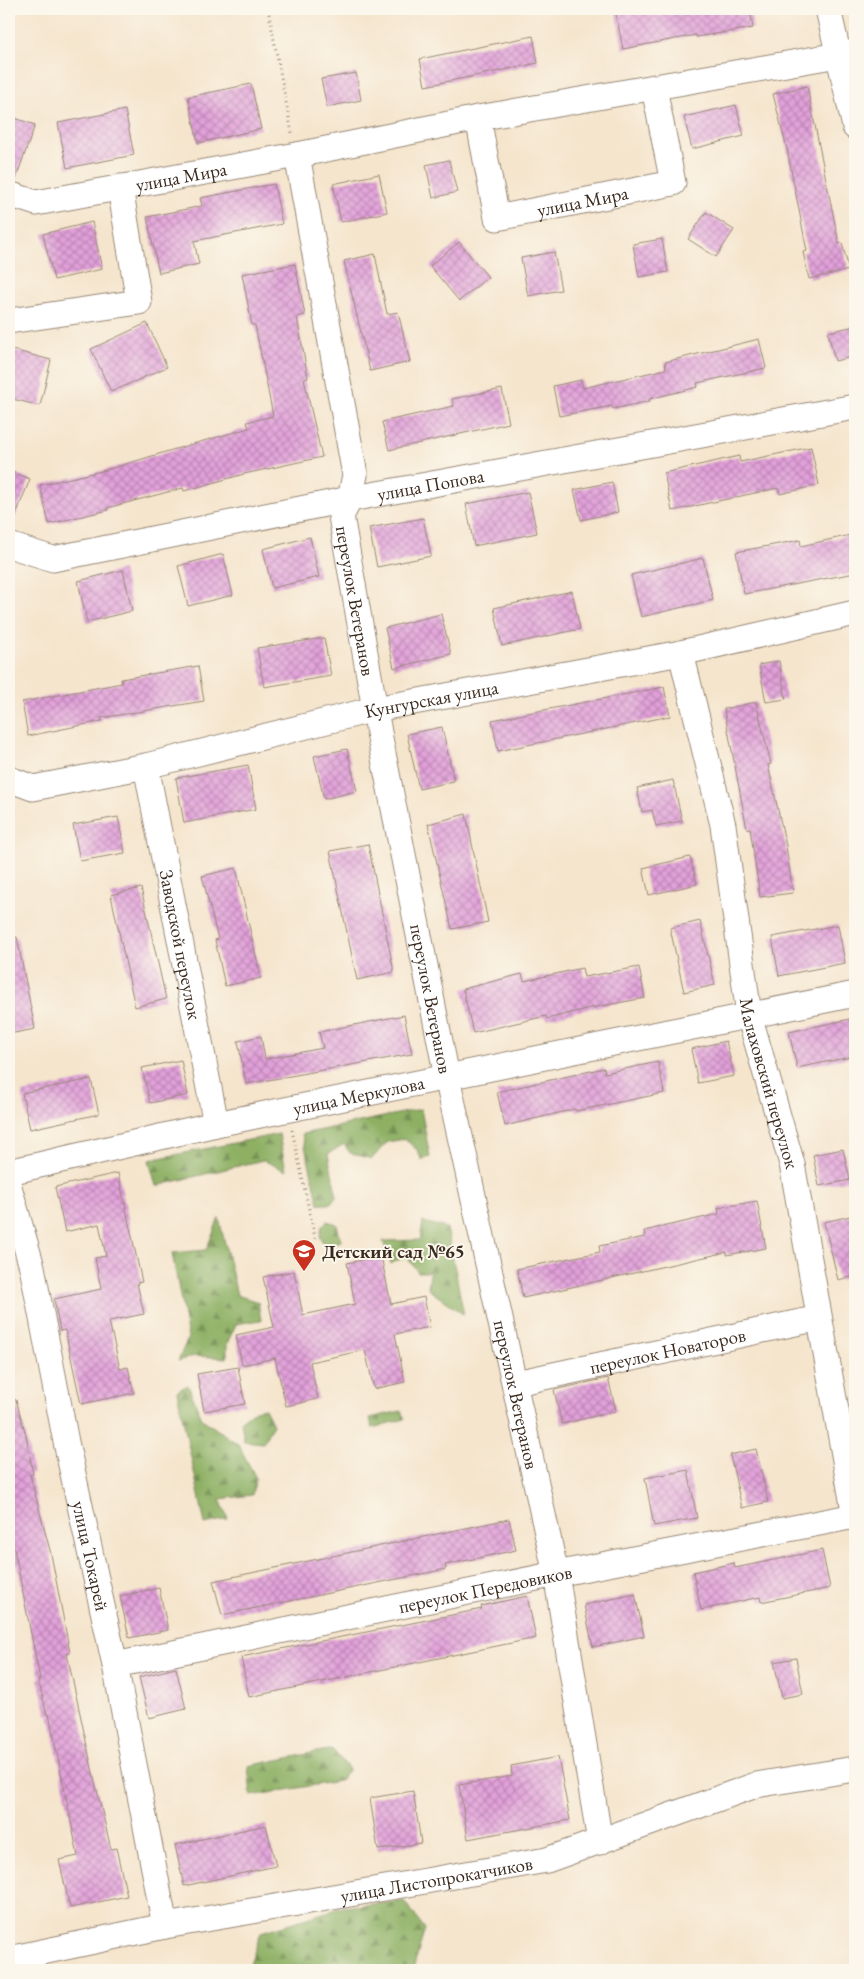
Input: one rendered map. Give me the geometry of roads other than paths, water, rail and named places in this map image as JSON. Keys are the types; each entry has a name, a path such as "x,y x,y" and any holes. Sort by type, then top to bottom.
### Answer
{"street":[{"path":"828,9 847,54 855,126"},
{"name":"улица Мира","path":"9,194 36,203 297,155 478,118 847,54"},
{"name":"улица Мира","path":"478,118 497,218 673,184 654,88"},
{"name":"переулок Ветеранов","path":"297,155 355,475 350,500 342,516 375,709 447,1076 516,1383 556,1574 600,1842"},
{"name":"улица Мира","path":"9,321 139,302 120,187"},
{"name":"улица Попова","path":"9,545 53,559 350,500 855,407"},
{"name":"Кунгурская улица","path":"9,779 34,788 146,766 375,709 681,652 855,613"},
{"name":"Малаховский переулок","path":"681,652 723,824 749,1015 792,1164 855,1516"},
{"name":"Заводской переулок","path":"146,766 216,1124"},
{"name":"улица Меркулова","path":"9,1172 216,1124 855,994"},
{"name":"улица Токарей","path":"9,1187 32,1267 66,1442 115,1665 165,1926"},
{"name":"переулок Новаторов","path":"516,1383 819,1318"},
{"name":"переулок Передовиков","path":"115,1665 556,1574 855,1516"},
{"name":"улица Листопрокатчиков","path":"9,1959 165,1926 547,1860 756,1785 855,1769"}],"place":[{"name":"Детский сад №65","path":"304,1272"}]}
